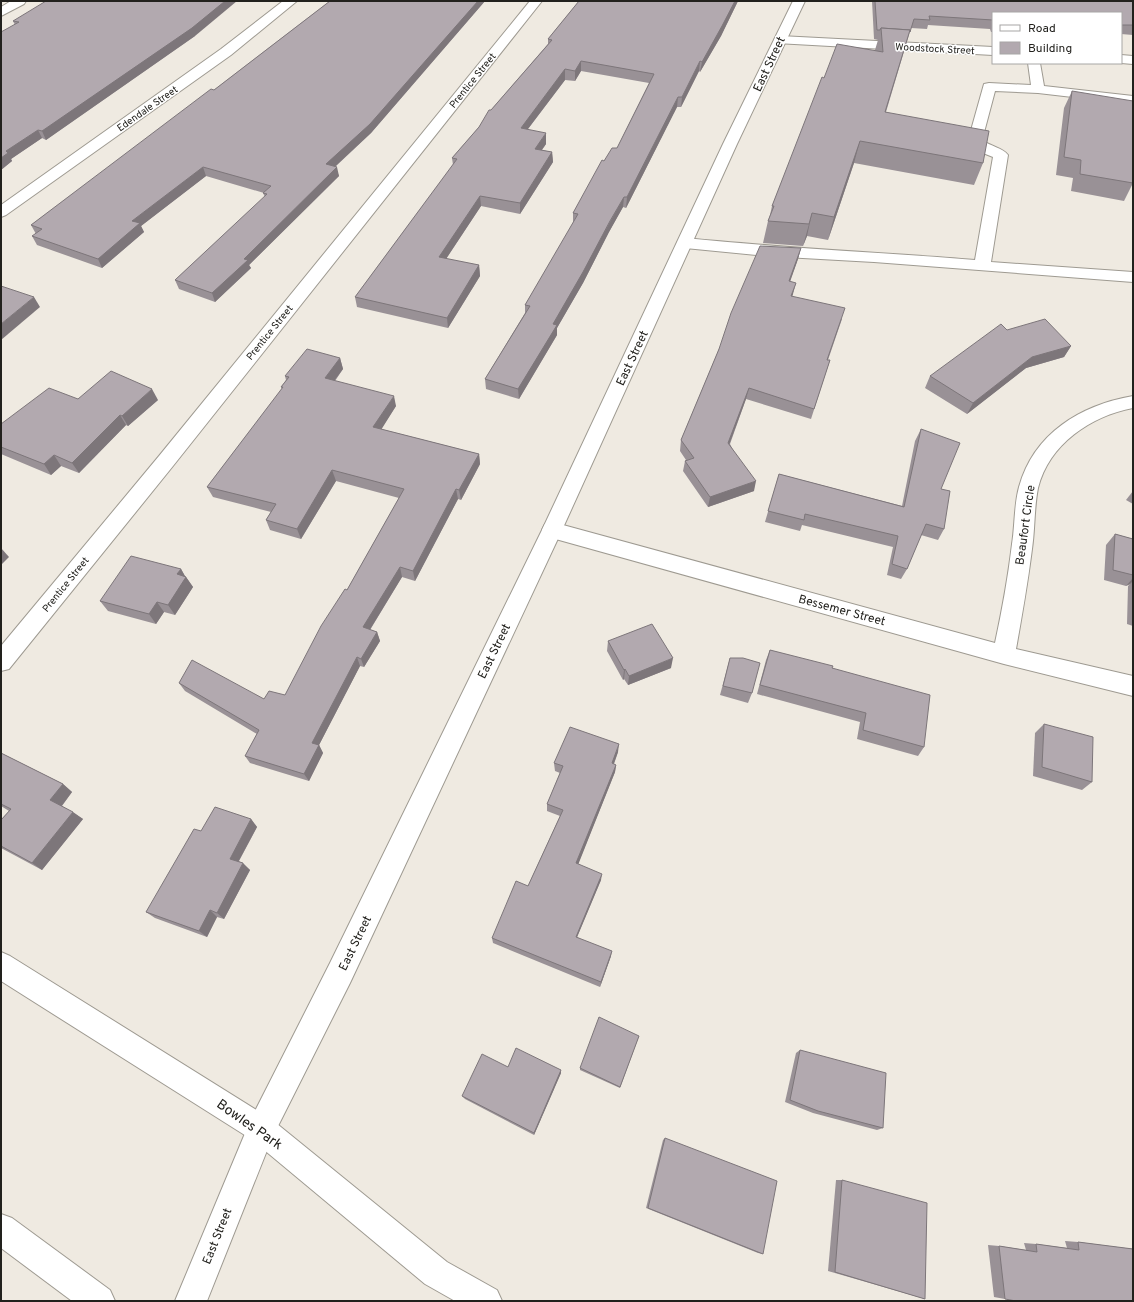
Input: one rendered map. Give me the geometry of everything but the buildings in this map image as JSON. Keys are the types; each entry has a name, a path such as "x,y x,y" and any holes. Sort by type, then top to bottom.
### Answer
{"street":[{"path":"1,12 20,1"},
{"name":"Edendale Street","path":"1,212 226,52 291,1"},
{"name":"Prentice Street","path":"1,662 166,461 536,1"},
{"name":"East Street","path":"191,1301 261,1129 340,973 552,530 799,1"},
{"name":"Woodstock Street","path":"780,40 992,51"},
{"path":"1122,59 1133,60"},
{"path":"1034,64 1038,89"},
{"path":"982,266 1001,155 983,148 975,141 989,87 996,86 1038,89 1133,100"},
{"path":"685,243 767,251 836,256 874,256 982,266 1133,277"},
{"name":"Beaufort Circle","path":"1004,655 1024,540 1028,488 1036,466 1047,449 1078,423 1109,408 1133,402"},
{"name":"Bessemer Street","path":"552,530 1004,655 1133,686"},
{"name":"Bowles Park","path":"1,965 261,1129 436,1273 486,1301"},
{"path":"1,1229 99,1301"}]}
